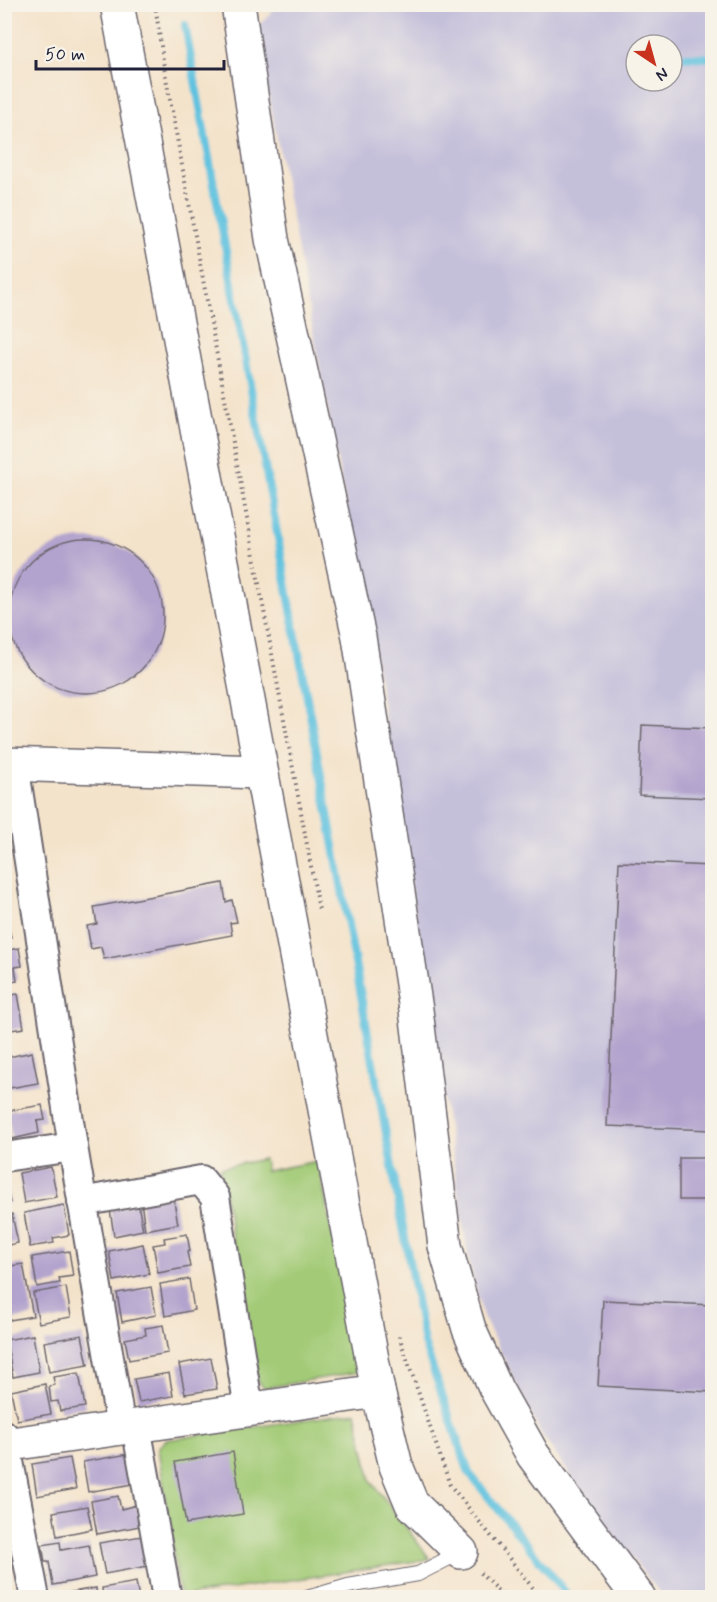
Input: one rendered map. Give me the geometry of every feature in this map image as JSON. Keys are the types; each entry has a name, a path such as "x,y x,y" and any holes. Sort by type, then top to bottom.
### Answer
{"street":[{"path":"117,4 322,1105 378,1391 396,1466 412,1504 461,1552"},
{"path":"238,4 272,238 361,649 416,1010 445,1246 469,1329 496,1389 533,1455 639,1598"},
{"path":"167,1598 128,1427 82,1202 9,764 261,772"},
{"path":"4,1157 73,1147"},
{"path":"82,1202 201,1180 215,1197 249,1410"},
{"path":"35,1598 5,1441 128,1427 378,1391"}],"lane":[{"path":"307,1598 348,1586 418,1574 461,1552"}],"path":[{"path":"155,4 164,67 321,921"},
{"path":"397,1330 450,1485 541,1598"},
{"path":"461,1552 497,1590 509,1598"}],"shaded area":[{"path":"278,5 712,5 712,1597 663,1597 607,1527 540,1432 483,1316 469,1262 379,682 271,107 253,32"}],"green space":[{"path":"264,1159 266,1171 318,1161 359,1372 264,1388 257,1380 220,1168"},
{"path":"356,1412 371,1481 430,1559 180,1597 158,1448 166,1440"}],"building":[{"path":"86,539 116,544 141,561 158,586 163,616 158,646 141,671 116,688 86,693 56,688 31,671 14,646 9,616 14,586 31,561 56,544"},
{"path":"642,725 712,728 712,798 639,795"},
{"path":"619,862 712,866 712,1130 607,1126"},
{"path":"223,883 226,902 232,900 237,922 230,923 232,935 104,959 101,947 91,949 87,926 97,924 94,907"},
{"path":"4,908 11,937 4,938"},
{"path":"19,948 22,966 15,967 17,981 4,983 4,951"},
{"path":"18,994 24,1028 4,1031 4,996"},
{"path":"32,1052 38,1083 4,1089 4,1058"},
{"path":"42,1105 45,1120 37,1121 39,1133 12,1139 7,1111"},
{"path":"679,1158 712,1158 712,1200 679,1200"},
{"path":"51,1167 57,1197 24,1203 19,1173"},
{"path":"4,1177 10,1203 4,1204"},
{"path":"173,1196 178,1224 145,1230 141,1201"},
{"path":"138,1204 143,1230 114,1236 110,1209"},
{"path":"64,1205 69,1235 53,1238 54,1243 30,1247 24,1213"},
{"path":"12,1214 18,1243 4,1246 4,1215"},
{"path":"187,1234 190,1267 158,1273 153,1245 165,1243 164,1238"},
{"path":"143,1244 149,1274 114,1281 109,1251"},
{"path":"69,1251 73,1276 59,1278 60,1283 37,1287 32,1257"},
{"path":"23,1264 33,1316 4,1321 4,1267"},
{"path":"189,1279 194,1310 165,1316 160,1284"},
{"path":"66,1287 71,1317 39,1323 33,1293"},
{"path":"151,1287 156,1315 122,1322 117,1293"},
{"path":"603,1300 712,1305 712,1392 598,1386"},
{"path":"163,1325 168,1353 129,1360 125,1339 146,1335 145,1328"},
{"path":"33,1335 39,1372 13,1377 6,1340"},
{"path":"82,1335 88,1365 49,1372 44,1342"},
{"path":"211,1358 217,1389 185,1394 179,1364"},
{"path":"79,1373 85,1407 60,1411 58,1401 51,1402 49,1386 55,1385 53,1377"},
{"path":"169,1373 173,1396 139,1402 134,1379"},
{"path":"45,1384 51,1414 17,1420 11,1391"},
{"path":"233,1452 243,1514 186,1524 175,1462"},
{"path":"128,1454 133,1484 88,1492 83,1462"},
{"path":"70,1458 76,1489 37,1496 32,1464"},
{"path":"118,1496 121,1509 137,1505 140,1526 97,1534 91,1501"},
{"path":"87,1506 92,1529 57,1536 53,1512"},
{"path":"142,1536 148,1566 105,1574 99,1543"},
{"path":"60,1542 61,1550 89,1545 95,1577 53,1585 49,1562 45,1562 42,1545"},
{"path":"136,1582 139,1598 103,1598 102,1588"},
{"path":"96,1588 97,1598 56,1598 56,1595"}],"waterway":[{"path":"185,25 424,1343 469,1473 570,1598"},
{"path":"684,57 712,58"}]}
